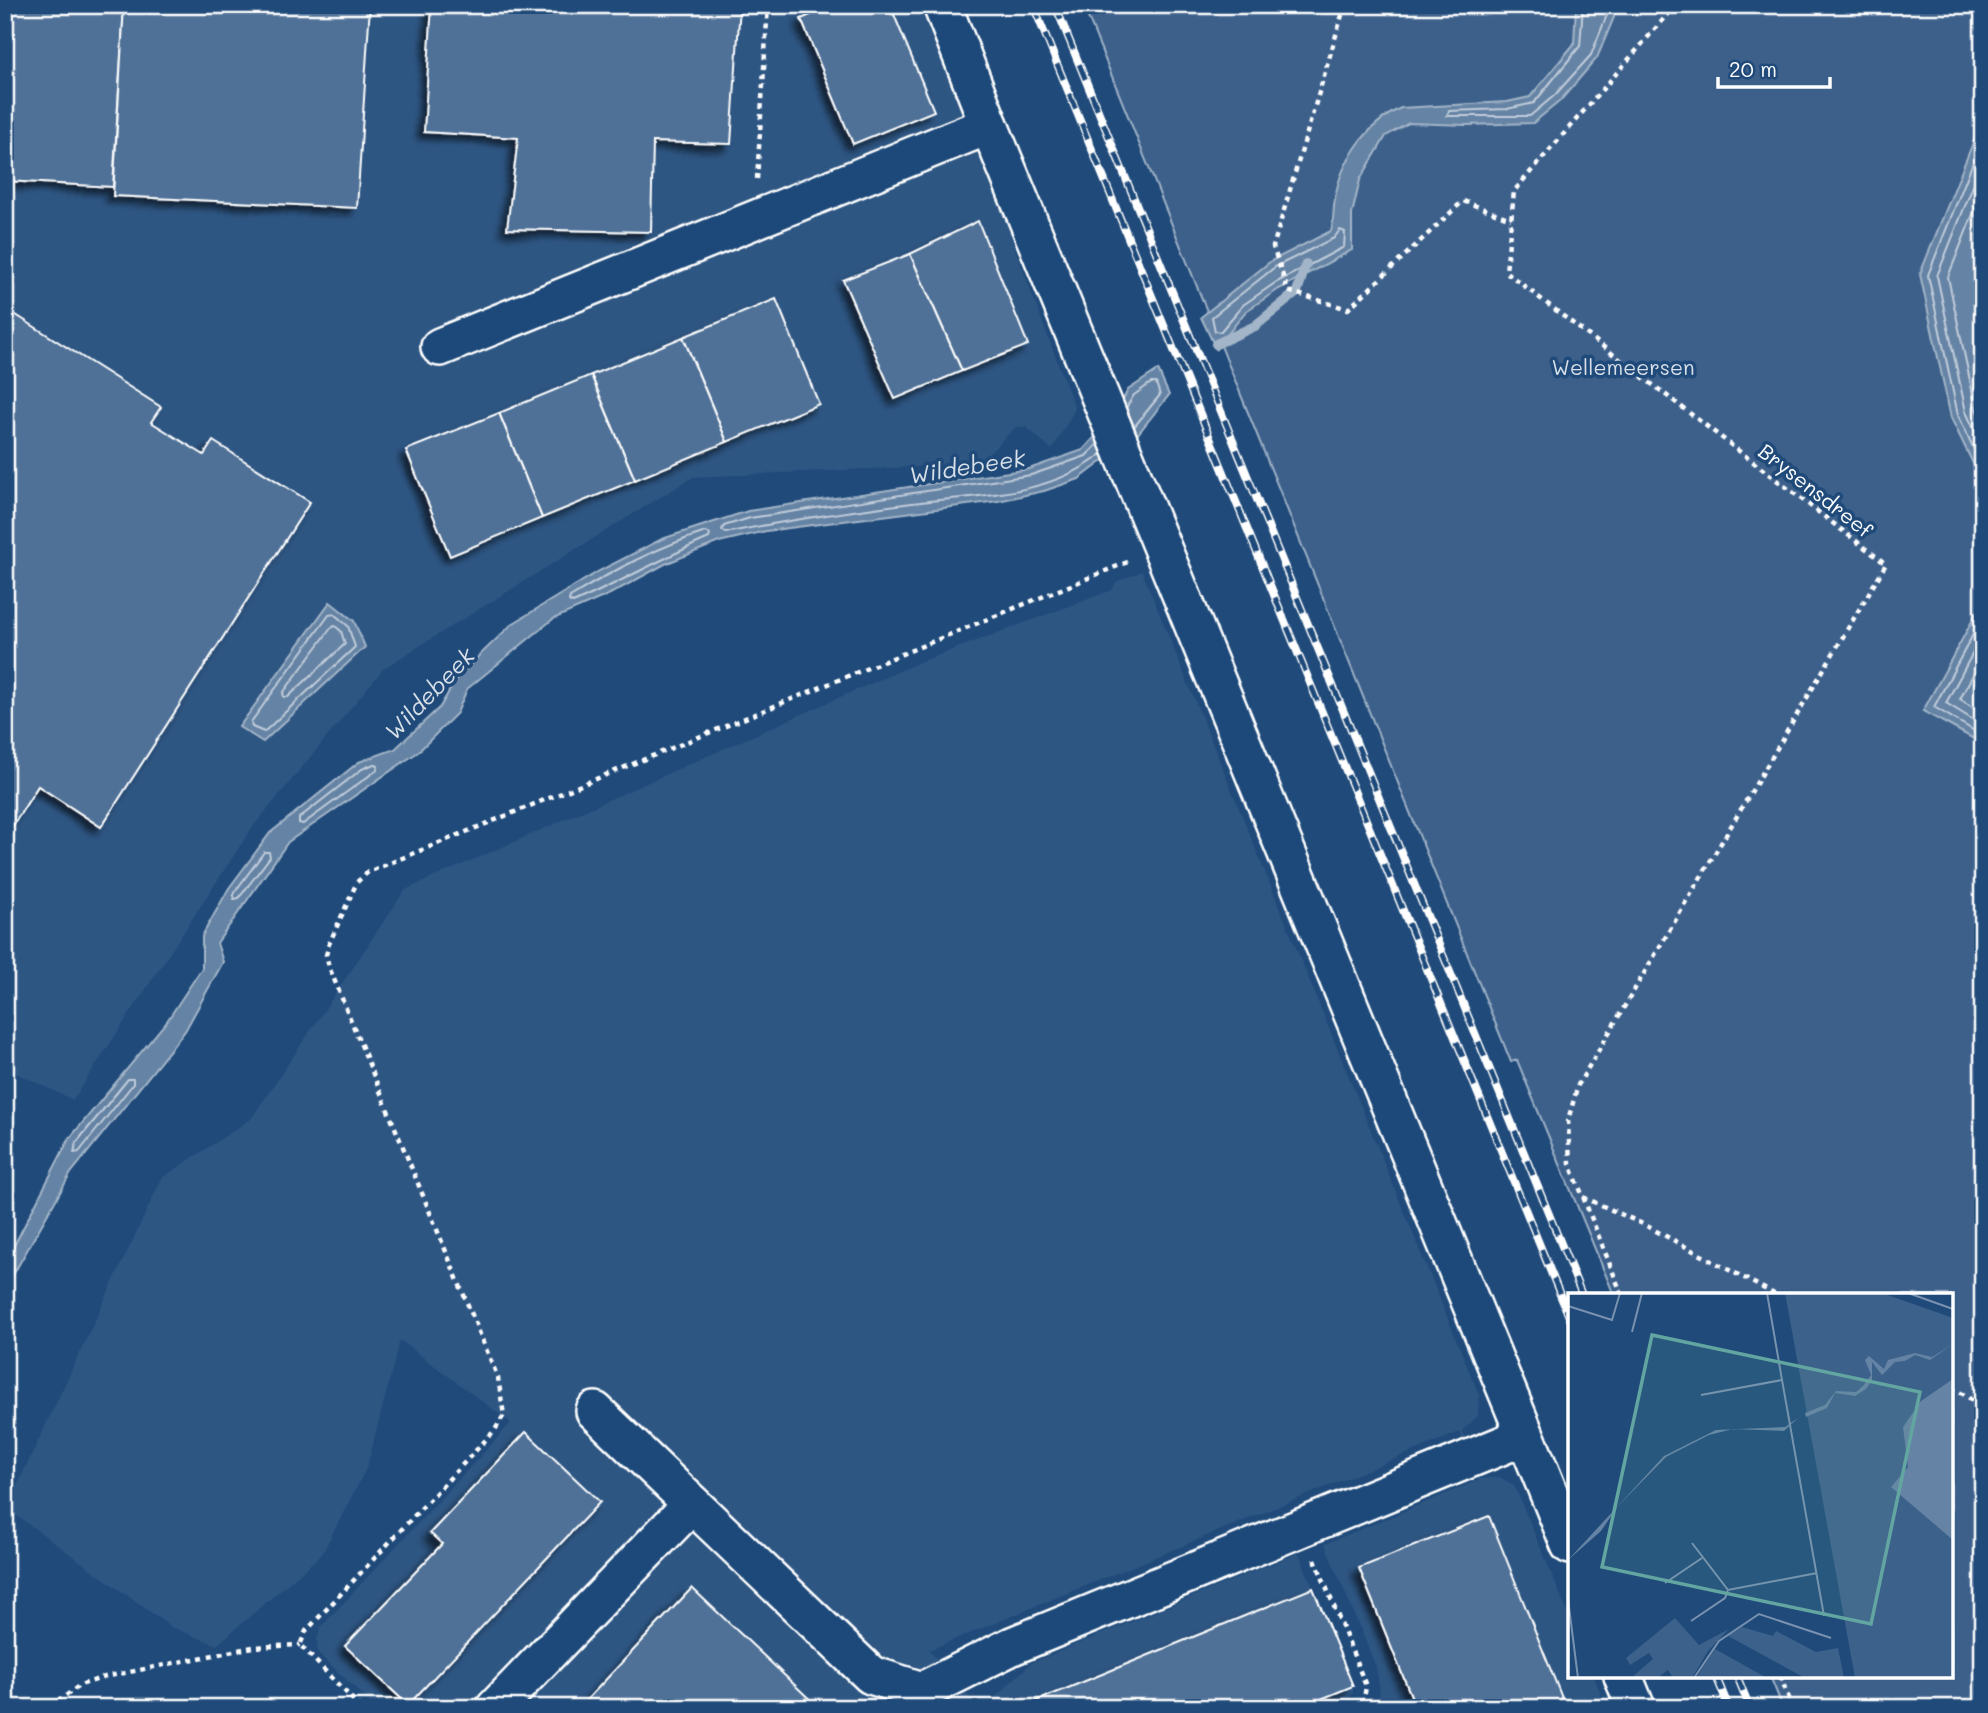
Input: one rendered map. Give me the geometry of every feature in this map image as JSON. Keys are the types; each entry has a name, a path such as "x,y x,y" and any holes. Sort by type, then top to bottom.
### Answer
{"street":[{"path":"942,5 1568,1540"},
{"path":"440,347 989,125"},
{"path":"595,1411 871,1675 920,1699 1012,1646 1525,1436"},
{"path":"495,1708 692,1504"},
{"path":"1624,1678 1636,1708"}],"path":[{"path":"768,5 757,185 768,214"},
{"path":"1345,5 1273,247 1288,291 1348,309 1463,201 1511,219"},
{"name":"Brysensdreef","path":"1582,1197 1570,1164 1568,1120 1578,1084 1886,564 1506,272 1514,191 1676,5"},
{"path":"300,1645 316,1618 495,1430 504,1415 498,1378 329,967 326,955 329,944 356,882 368,872 1163,547"},
{"path":"1582,1197 1646,1225 1772,1293"},
{"path":"1582,1197 1621,1293"},
{"path":"1953,1389 1967,1396 1983,1411"},
{"path":"1301,1526 1366,1686 1359,1708"},
{"path":"50,1708 80,1685 105,1677 253,1647 300,1645 361,1708"},
{"path":"1781,1678 1793,1708"}],"shaded area":[{"path":"5,5 923,5 1013,233 1010,235 1075,409 1052,450 1026,427 1016,427 978,464 693,477 384,668 252,828 73,1100 5,1068"},
{"path":"1142,571 1479,1395 1478,1416 1462,1431 1481,1479 1499,1477 1514,1485 1568,1613 1568,1678 1595,1678 1606,1708 1376,1708 1380,1692 1376,1667 1325,1544 1479,1480 1460,1432 929,1650 979,1708 376,1708 318,1653 317,1639 321,1627 511,1423 400,1340 367,1467 322,1554 217,1645 171,1627 5,1507 5,1481 16,1488 162,1178 251,1119 405,890 917,663 1112,590 1116,582"},
{"path":"1299,1553 1353,1686 1353,1693 1346,1702 1331,1708 984,1708 1031,1663"}],"green space":[{"name":"Wellemeersen","path":"1083,5 1983,5 1983,1708 1783,1708 1771,1678 1953,1678 1953,1293 1613,1293 1517,1060 1511,1062"}],"water":[{"path":"1576,5 1619,5 1597,58 1560,101 1533,123 1409,123 1386,136 1360,180 1352,214 1352,250 1279,289 1246,311 1216,349 1201,317 1271,261 1331,231 1335,199 1343,171 1358,145 1377,123 1401,108 1507,102 1530,97 1574,44"},
{"path":"1983,118 1983,484 1951,418 1920,274"},
{"path":"1158,370 1169,395 1137,435 1079,479 1044,491 998,501 766,531 719,542 665,564 610,594 553,619 467,689 457,713 418,752 288,842 217,943 223,962 185,1031 71,1173 5,1289 5,1263 69,1139 167,1021 202,968 202,936 229,888 270,833 359,762 395,749 440,707 458,676 512,624 599,571 662,539 748,511 1029,469 1083,450 1114,416 1128,390"},
{"path":"1983,601 1983,744 1923,711"},
{"path":"330,602 354,621 365,647 263,742 239,727"}],"building":[{"path":"5,5 124,5 113,187 5,181"},
{"path":"124,5 370,5 357,208 113,196"},
{"path":"432,5 740,5 731,144 653,142 651,232 507,229 518,138 424,132"},
{"path":"817,5 890,5 934,111 853,144 801,19 820,11"},
{"path":"978,221 1028,345 962,371 910,254"},
{"path":"910,254 962,371 895,399 843,280"},
{"path":"776,299 819,404 727,442 683,337"},
{"path":"5,308 161,407 151,422 204,455 213,441 310,502 101,827 38,786 5,838"},
{"path":"683,337 727,442 635,480 591,375"},
{"path":"591,375 635,480 542,518 499,413"},
{"path":"499,413 542,518 450,556 406,450"},
{"path":"526,1432 600,1502 408,1705 345,1646 442,1544 430,1533"},
{"path":"1489,1516 1566,1708 1416,1708 1359,1568"},
{"path":"692,1588 819,1708 579,1708"},
{"path":"1313,1588 1353,1686 1299,1708 1019,1708"}],"waterway":[{"name":"Wildebeek","path":"1216,344 1255,326 1297,292 1306,264"}],"railway":[{"path":"1033,5 1568,1314"},
{"path":"1055,5 1581,1293"},
{"path":"1717,1678 1729,1708"},
{"path":"1738,1678 1750,1708"}]}
